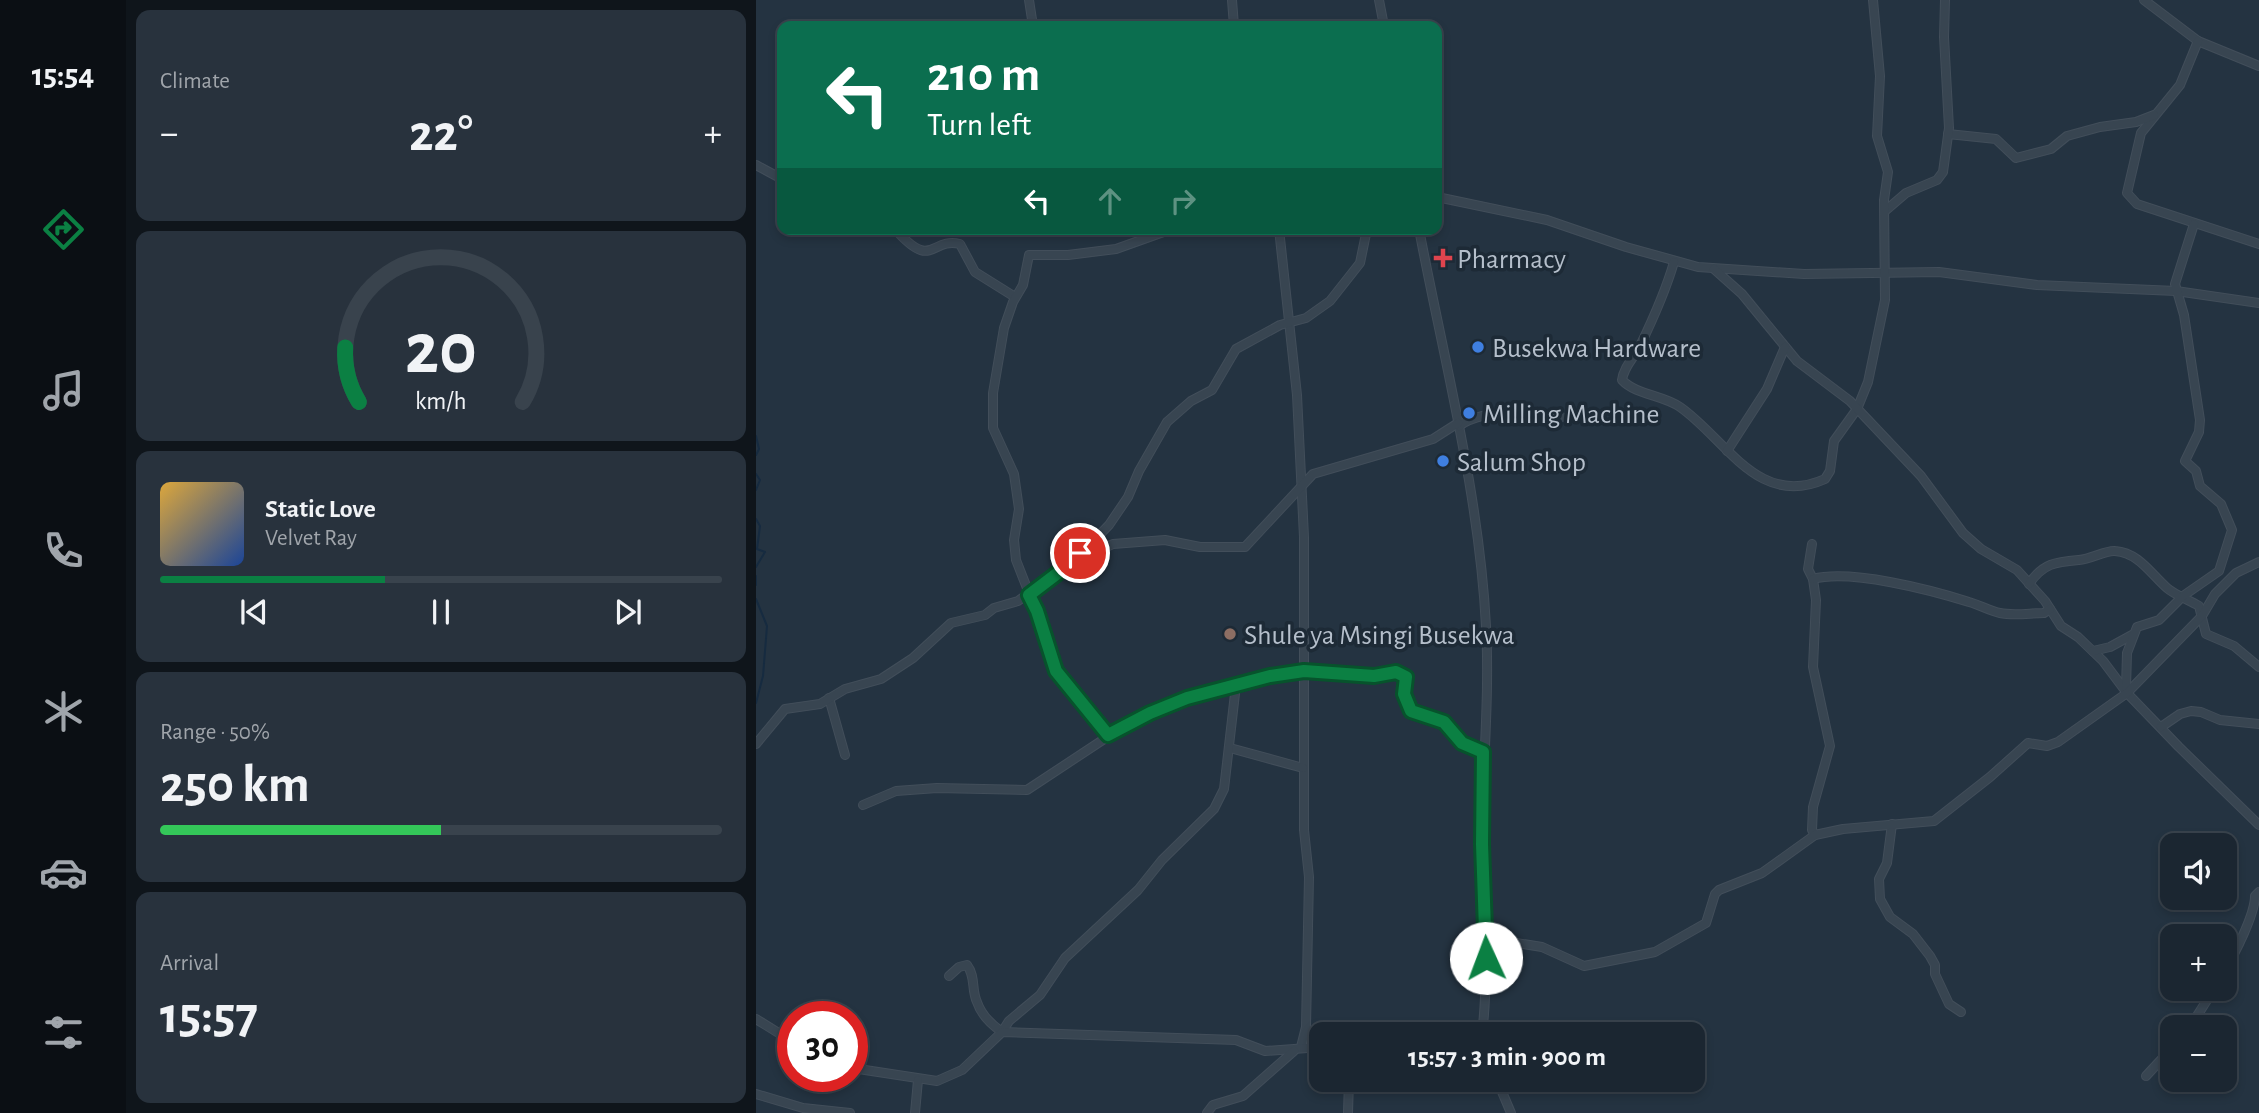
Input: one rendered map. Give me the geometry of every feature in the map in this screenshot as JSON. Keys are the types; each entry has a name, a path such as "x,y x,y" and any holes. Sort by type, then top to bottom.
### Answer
{"street":[{"path":"1029,0 1031,21"},
{"path":"1232,0 1234,21"},
{"path":"1380,0 1383,21"},
{"path":"1674,262 1643,340 1621,379 1625,384 1667,399 1681,408 1756,475 1773,484 1790,486 1820,481 1828,475 1834,441 1857,409 1871,371 1884,309 1884,196 1888,172 1877,136 1880,76 1873,0"},
{"path":"1885,211 1906,193 1940,177 1948,134 1945,0"},
{"path":"2144,0 2198,41 2259,66"},
{"path":"2198,41 2180,85 2141,133 2127,193 2137,204 2259,243"},
{"path":"1948,134 1997,139 2016,158 2051,149 2067,136 2100,127 2136,122 2154,115"},
{"path":"756,165 777,176"},
{"path":"1442,198 1547,220 1674,262 1713,268 1804,274 1939,272 2045,285 2176,291 2259,303"},
{"path":"2127,692 2124,671 2133,635 2141,624 2159,621 2183,596 2219,571 2232,530 2221,505 2200,486 2196,471 2185,461 2199,432 2200,420 2184,315 2175,284 2194,224"},
{"path":"903,235 923,251 930,252 950,243 960,244 975,272 1015,297"},
{"path":"1108,735 1056,671 1037,611 1018,569 1014,550 1019,509 1014,474 992,422 995,379 1004,328 1015,297 1023,285 1029,255 1104,251 1153,235"},
{"path":"1207,1113 1213,1105 1243,1096 1299,1048 1306,1027 1309,888 1303,768 1304,537 1297,396 1280,235"},
{"path":"756,744 785,709 792,706 812,706 845,689 890,674 955,621 985,615 994,608 1018,601 1071,563 1109,525 1131,494 1139,471 1170,418 1191,401 1212,390 1233,351 1280,325 1290,324 1314,314 1340,289 1360,263 1366,235"},
{"path":"1420,235 1447,358 1478,543 1486,627 1487,716 1483,752 1482,844 1487,998 1484,1022"},
{"path":"1713,268 1742,294 1805,369 1841,393 1857,409 1930,487 1945,511 1969,539 1980,550 2011,565 2061,626 2093,651 2127,692 2259,825"},
{"path":"1727,451 1767,388 1785,347"},
{"path":"1071,563 1121,543 1165,540 1200,547 1245,547 1313,474 1434,438 1467,421 1503,413 1544,421 1562,417"},
{"path":"1812,544 1808,569 1814,579 1816,607 1813,667 1830,746 1813,807 1812,830 1815,835"},
{"path":"2029,584 2049,564 2097,558 2116,551 2130,555 2147,566 2167,588 2199,606 2206,634 2234,646 2259,667"},
{"path":"1485,938 1542,947 1584,966 1655,952 1706,923 1715,894 1719,890 1762,873 1815,835 1843,829 1925,823 1939,818 2023,747 2031,743 2047,746 2058,742 2127,692 2202,616 2216,594 2236,573 2259,562"},
{"path":"1814,579 1830,575 1848,576 1909,587 1968,602 1998,613 2044,613 2050,610"},
{"path":"2093,651 2109,647 2133,635"},
{"path":"863,805 896,792 937,788 1027,790 1108,735 1150,713 1187,698 1304,671 1374,676 1400,672 1406,677 1404,694 1411,711 1444,722 1462,743 1483,752"},
{"path":"868,1071 937,1081 961,1070 1002,1032 1009,1021 1040,995 1065,958 1138,890 1162,860 1214,809 1224,789 1236,685"},
{"path":"829,698 845,755"},
{"path":"2161,727 2180,714 2190,711 2201,712 2220,720 2259,723"},
{"path":"1230,748 1303,768"},
{"path":"1892,824 1887,863 1879,879 1880,899 1889,917 1913,934 1930,956 1949,1004 1961,1012"},
{"path":"2237,949 2254,910 2255,896 2259,892"},
{"path":"949,976 967,965 973,974 976,1001 991,1024 1002,1032 1236,1040 1265,1051 1309,1048"},
{"path":"756,1019 777,1032"},
{"path":"2146,1076 2160,1061"},
{"path":"915,1113 918,1080"},
{"path":"1348,1113 1349,1092"},
{"path":"1502,1092 1511,1113"},
{"path":"756,1094 803,1108 850,1113"}],"waterway":[{"path":"756,436 759,449 756,455"},
{"path":"756,474 760,480 756,490"},
{"path":"756,519 760,526 757,549 765,552 756,567"},
{"path":"756,576 756,585"},
{"path":"756,599 767,626 763,676 756,703"}],"place":[{"name":"Pharmacy","path":"1443,258"},
{"name":"Busekwa Hardware","path":"1478,347"},
{"name":"Milling Machine","path":"1469,413"},
{"name":"Salum Shop","path":"1443,461"},
{"name":"Shule ya Msingi Busekwa","path":"1230,634"}],"route":[{"path":"1080,553 1029,595 1037,611 1056,671 1108,735 1150,713 1187,698 1270,676 1304,671 1374,676 1400,672 1406,677 1405,702 1411,711 1444,722 1462,743 1483,752 1482,844 1486,958"}]}
